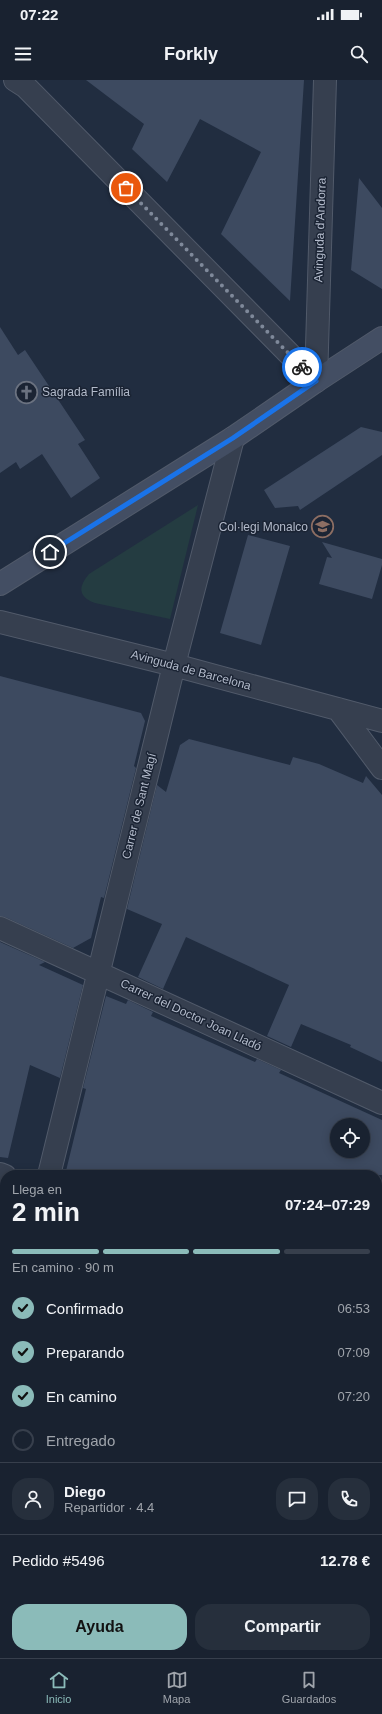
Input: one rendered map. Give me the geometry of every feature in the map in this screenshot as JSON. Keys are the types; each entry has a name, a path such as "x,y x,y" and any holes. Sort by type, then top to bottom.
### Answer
{"street":[{"path":"15,80 26,87 316,381"},
{"name":"Avinguda d'Andorra","path":"316,381 325,80"},
{"path":"0,584 233,438 382,338"},
{"name":"Carrer de Sant Magí","path":"50,1170 174,664 233,438"},
{"name":"Avinguda de Barcelona","path":"0,622 174,664 382,721"},
{"path":"338,709 382,768"},
{"name":"Carrer del Doctor Joan Lladó","path":"0,928 382,1102"}],"green space":[{"path":"198,505 170,619 95,603 85,598 82,587 89,574"}],"building":[{"path":"86,80 304,80 290,301 221,234 261,152 200,119 167,182 132,149 144,124"},
{"path":"359,178 382,208 382,289 351,270"},
{"name":"Sagrada Família","path":"0,327 18,355 25,350 85,440 78,444 100,478 71,498 42,454 20,469 16,462 0,473"},
{"path":"361,427 382,432 382,455 300,510 298,506 275,508 264,490"},
{"path":"248,535 290,546 261,645 220,633"},
{"path":"322,542 382,559 382,565 372,599 319,584 327,557 332,558"},
{"path":"0,676 141,713 145,721 134,766 136,768 104,898 101,897 91,938 73,948 0,916"},
{"path":"189,739 290,765 293,757 319,764 363,783 366,776 382,795 382,1062 350,1047 351,1045 301,1024 291,1047 267,1036 289,985 186,937 163,989 138,977 162,924 127,909 157,785 166,792 180,745"},
{"path":"0,942 45,962 39,965 83,985 60,1078 30,1065 8,1158 0,1157"},
{"path":"106,996 126,1004 128,1000 153,1012 151,1016 255,1062 257,1059 281,1070 279,1073 382,1120 382,1170 66,1170 86,1089 83,1088"}],"way so far":[{"path":"126,188 302,367"}],"place":[{"name":"Sagrada Família","path":"26,392"},
{"name":"Col·legi Monalco","path":"323,527"}],"route":[{"path":"50,552 233,438 316,381 302,367"}]}
